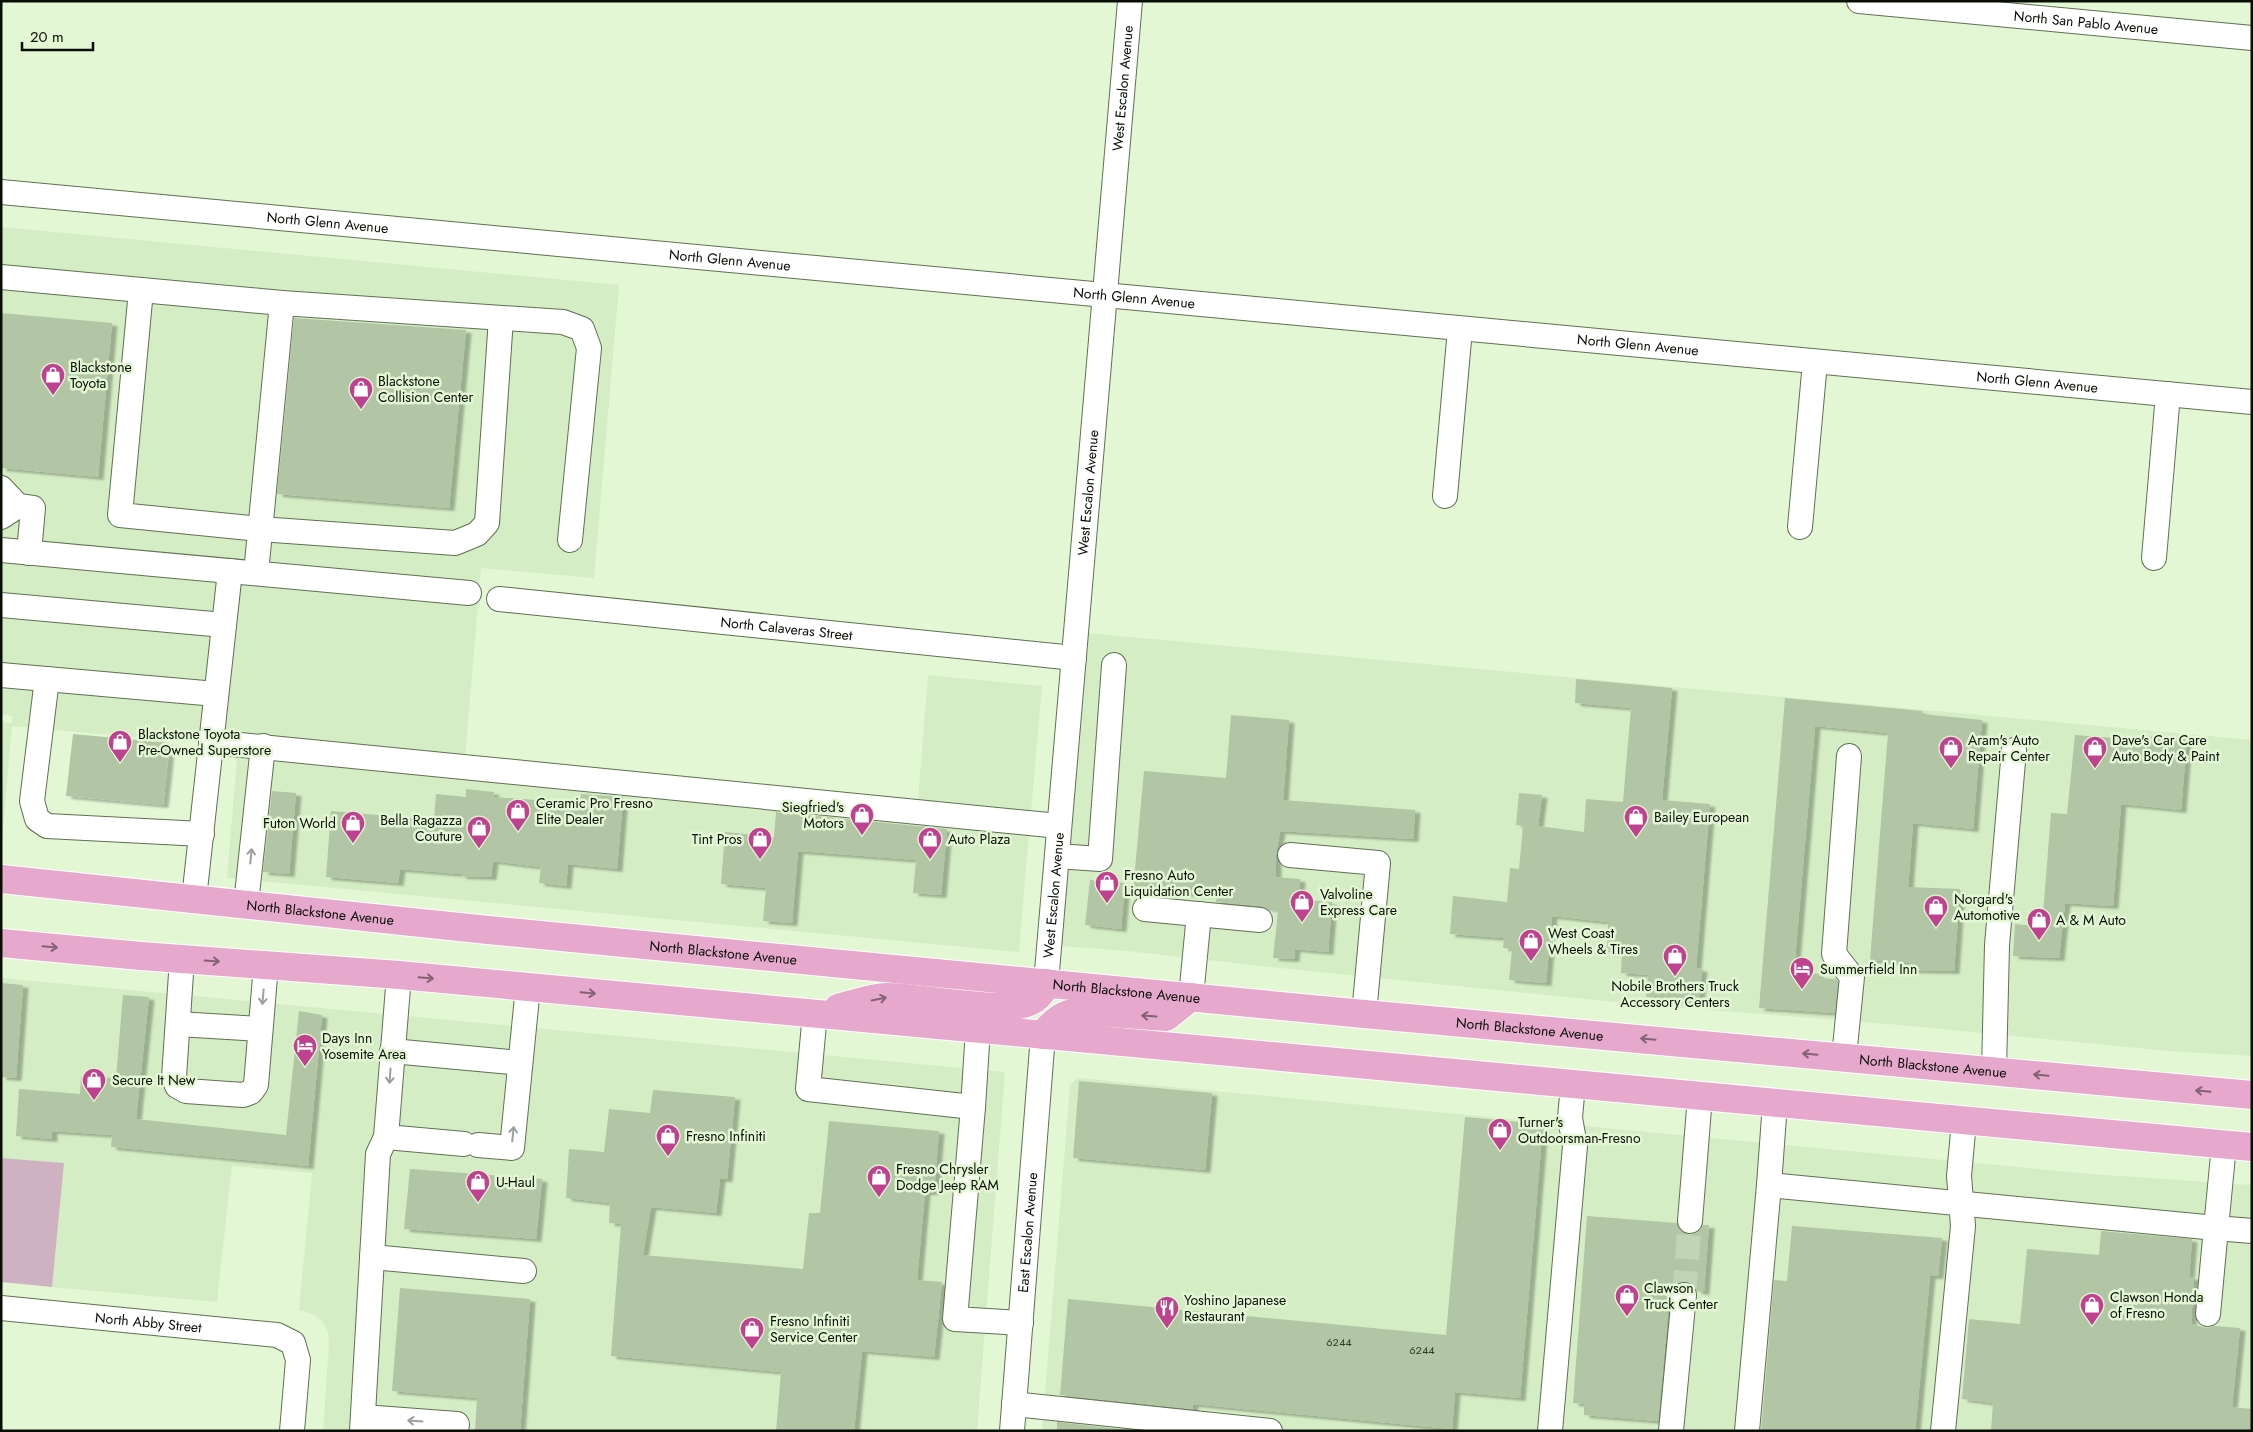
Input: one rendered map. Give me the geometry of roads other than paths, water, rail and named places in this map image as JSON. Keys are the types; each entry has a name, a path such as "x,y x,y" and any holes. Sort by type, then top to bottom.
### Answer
{"main road":[{"name":"North Blackstone Avenue","path":"1,879 461,927 1364,1014 2252,1095"},
{"path":"1,943 399,975 2252,1148"},
{"path":"815,1014 885,997 1008,1007 1029,1003 1043,991 1046,983"},
{"path":"1043,1035 1052,1022 1071,1012 1083,1011 1166,1017 1191,997"}],"street":[{"name":"West Escalon Avenue","path":"1046,983 1130,1"},
{"name":"North San Pablo Avenue","path":"1859,1 2252,38"},
{"name":"North Glenn Avenue","path":"1,192 2252,402"},
{"path":"1,276 282,303 563,322 582,329 589,348 570,540"},
{"path":"141,290 120,515 260,529 455,543 477,534 487,523 501,318"},
{"path":"256,573 282,303"},
{"path":"1445,496 1460,329"},
{"path":"1800,527 1815,362"},
{"path":"2154,558 2168,394"},
{"path":"1,488 17,510 29,553"},
{"path":"1,550 469,592"},
{"path":"194,898 230,571"},
{"name":"North Calaveras Street","path":"499,599 1074,658"},
{"path":"1,605 224,625"},
{"path":"1057,856 1100,859 1114,665"},
{"path":"1,675 216,694"},
{"path":"47,679 32,802 37,819 47,826 202,834"},
{"path":"211,742 1059,826"},
{"path":"246,904 263,746"},
{"path":"1994,1071 1997,944 2014,750"},
{"path":"1844,1057 1852,977 1834,954 1849,756"},
{"path":"1290,855 1378,863 1364,1014"},
{"path":"1145,910 1260,920"},
{"path":"1191,997 1198,914"},
{"path":"182,959 174,1076 177,1086 186,1091 244,1095 251,1092 256,1085 266,965"},
{"path":"399,975 386,1137 378,1154 362,1424 457,1424 456,1431"},
{"path":"386,1137 512,1148 528,987"},
{"path":"815,1014 808,1089 973,1107"},
{"path":"178,1024 260,1029"},
{"path":"978,1029 955,1319 1021,1323"},
{"name":"East Escalon Avenue","path":"1012,1431 1043,1035"},
{"path":"392,1051 520,1063"},
{"path":"1550,1431 1575,1146 1570,1118 1573,1084"},
{"path":"1690,1221 1700,1096"},
{"path":"1747,1431 1770,1185 1775,1103"},
{"path":"1943,1431 1963,1226 1959,1176 1964,1121"},
{"path":"2208,1314 2224,1145"},
{"path":"1770,1185 2252,1231"},
{"path":"372,1256 524,1270"},
{"path":"1672,1431 1684,1295"},
{"name":"North Abby Street","path":"1,1308 277,1335 293,1343 298,1360 292,1431"},
{"path":"1014,1404 1270,1431"}],"tunnel":[{"path":"1684,1295 1690,1221"}],"place":[{"name":"Blackstone Toyota","path":"53,396"},
{"name":"Blackstone Collision Center","path":"361,410"},
{"name":"Blackstone Toyota Pre-Owned Superstore","path":"120,763"},
{"name":"Aram's Auto Repair Center","path":"1951,769"},
{"name":"Dave's Car Care Auto Body & Paint","path":"2095,769"},
{"name":"Ceramic Pro Fresno Elite Dealer","path":"518,832"},
{"name":"Siegfried's Motors","path":"862,836"},
{"name":"Bailey European","path":"1636,838"},
{"name":"Futon World","path":"353,844"},
{"name":"Bella Ragazza Couture","path":"479,849"},
{"name":"Tint Pros","path":"760,860"},
{"name":"Auto Plaza","path":"930,860"},
{"name":"Fresno Auto Liquidation Center","path":"1107,904"},
{"name":"Valvoline Express Care","path":"1302,923"},
{"name":"Norgard's Automotive","path":"1936,928"},
{"name":"A & M Auto","path":"2039,941"},
{"name":"West Coast Wheels & Tires","path":"1531,962"},
{"name":"Nobile Brothers Truck Accessory Centers","path":"1675,977"},
{"name":"Summerfield Inn","path":"1802,990"},
{"name":"Days Inn Yosemite Area","path":"305,1067"},
{"name":"Secure It New","path":"94,1101"},
{"name":"Turner's Outdoorsman-Fresno","path":"1500,1151"},
{"name":"Fresno Infiniti","path":"668,1157"},
{"name":"Fresno Chrysler Dodge Jeep RAM","path":"879,1198"},
{"name":"U-Haul","path":"478,1203"},
{"name":"Clawson Truck Center","path":"1627,1317"},
{"name":"Clawson Honda of Fresno","path":"2092,1326"},
{"name":"Yoshino Japanese Restaurant","path":"1167,1329"},
{"name":"Fresno Infiniti Service Center","path":"752,1350"}]}
